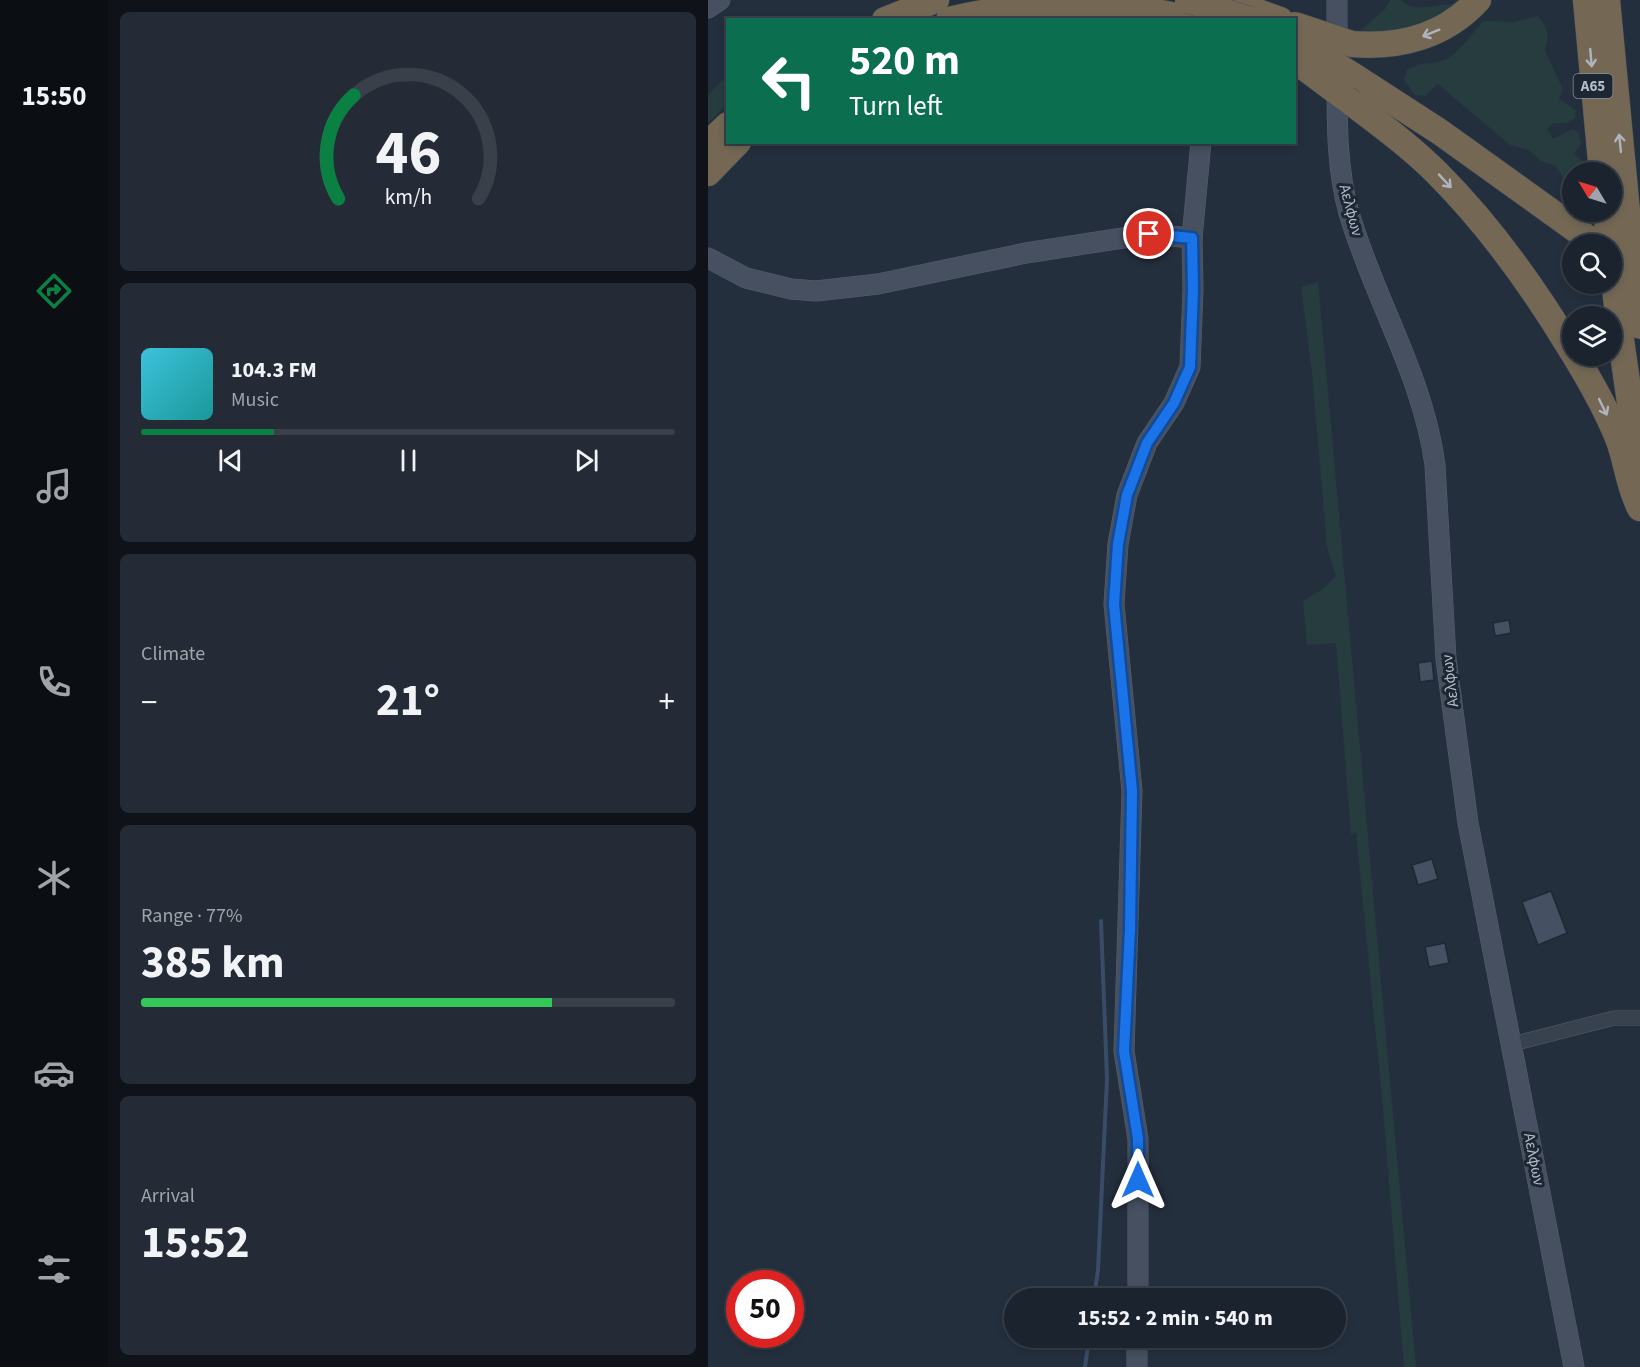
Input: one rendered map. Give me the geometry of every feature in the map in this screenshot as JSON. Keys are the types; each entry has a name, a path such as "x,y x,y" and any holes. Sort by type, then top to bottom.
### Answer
{"highway":[{"path":"890,18 936,0"},
{"path":"1188,0 1245,18"},
{"path":"1225,0 1274,18"},
{"path":"1296,26 1352,44 1395,44 1420,38 1445,27 1465,14 1478,0"},
{"name":"Α65","path":"1586,0 1601,162"},
{"name":"Α65","path":"1607,0 1610,234"},
{"path":"957,18 1007,6 1038,3 1084,3 1158,11 1188,18"},
{"path":"1296,55 1352,90 1562,238"},
{"path":"1352,90 1440,132 1604,234"},
{"path":"1352,90 1462,200 1490,234 1562,337"},
{"path":"708,144 726,127"},
{"path":"708,173 736,144"},
{"path":"1622,253 1640,276"},
{"path":"1622,281 1640,293"},
{"name":"Α65","path":"1622,294 1630,333 1640,473"},
{"path":"1581,366 1619,439 1631,491 1640,508"}],"street":[{"path":"708,8 720,0"},
{"path":"1216,18 1217,0"},
{"name":"Αελφων","path":"1337,0 1337,126 1341,169 1349,212 1414,376 1431,435 1435,465 1446,658 1468,824 1574,1367"},
{"path":"1137,1288 1138,1139 1124,1051 1130,929 1132,791 1114,604 1118,544 1127,495 1147,443 1174,403 1190,367 1192,238 1201,144"},
{"path":"709,258 746,278 767,284 816,291 878,284 1026,254 1149,234 1192,238"},
{"path":"1512,1044 1614,1018 1640,1018"},
{"path":"1137,1348 1137,1367"}],"green space":[{"path":"1390,0 1401,0 1412,7 1426,7 1453,4 1456,0 1471,0 1448,23 1364,40 1360,31 1385,9"},
{"path":"1538,16 1547,33 1545,51 1563,89 1559,99 1576,110 1575,118 1566,123 1554,123 1547,129 1553,139 1573,129 1579,133 1581,144 1574,154 1584,162 1562,162 1562,176 1556,166 1541,161 1529,150 1510,145 1438,84 1425,96 1415,95 1404,80 1407,70 1420,64 1446,60 1452,56 1484,21 1514,22"},
{"path":"726,77 726,105 708,123 708,95"},
{"path":"1318,282 1416,1367 1404,1367 1383,1108 1356,832 1351,834 1336,643 1307,645 1303,601 1323,589 1336,576 1327,547 1312,373 1301,287"}],"building":[{"path":"1509,620 1511,633 1495,636 1493,623"},
{"path":"1432,661 1434,680 1420,682 1418,663"},
{"path":"1432,859 1438,879 1418,885 1412,865"},
{"path":"1551,891 1567,933 1538,945 1522,902"},
{"path":"1445,943 1449,963 1429,967 1425,947"}],"waterway":[{"path":"1096,1288 1107,1079 1101,921"},
{"path":"1085,1367 1088,1348"}],"route":[{"path":"1138,1180 1138,1139 1124,1051 1130,929 1132,791 1114,604 1118,544 1127,495 1147,443 1174,403 1190,367 1193,289 1192,238 1171,234 1149,234"}]}
